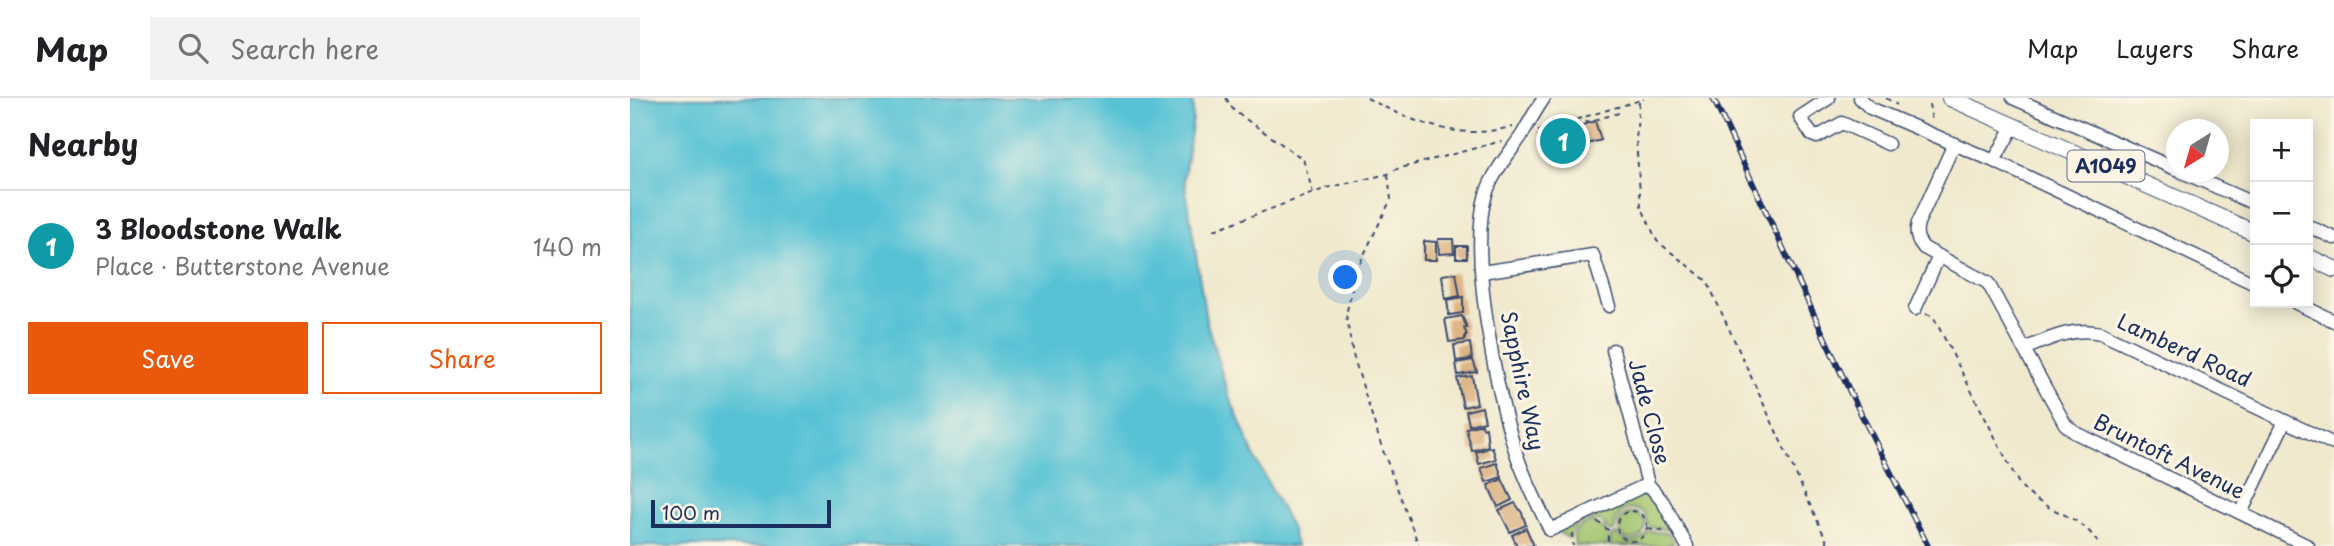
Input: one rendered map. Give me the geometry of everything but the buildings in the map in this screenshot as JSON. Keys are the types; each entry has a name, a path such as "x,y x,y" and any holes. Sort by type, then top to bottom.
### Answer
{"main road":[{"name":"A1049","path":"1950,98 2250,231"},
{"path":"2313,259 2334,269"}],"street":[{"name":"Sapphire Way","path":"1544,98 1516,136 1486,194 1480,232 1482,272 1503,408 1526,480 1550,530 1648,484"},
{"path":"1829,98 1800,117 1812,135 1816,137 1842,123 1888,144"},
{"path":"1860,98 1870,108 1994,161 2250,282"},
{"path":"2013,98 2166,165"},
{"path":"1994,161 2014,125"},
{"name":"Bruntoft Avenue","path":"1954,144 1916,233 1918,242 1988,284 2060,416 2074,432 2241,513 2283,541 2308,546"},
{"path":"2205,182 2250,202"},
{"path":"2313,228 2334,238"},
{"path":"1482,272 1593,255 1609,306"},
{"path":"1915,309 1939,256"},
{"path":"2306,308 2334,321"},
{"name":"Lamberd Road","path":"2024,349 2063,332 2101,333 2334,444"},
{"name":"Jade Close","path":"1613,351 1648,484"},
{"path":"2241,513 2284,421"},
{"path":"1648,484 1663,502 1687,546"}],"path":[{"path":"1226,98 1234,111 1303,159 1314,193"},
{"path":"1367,98 1437,128 1516,136 1619,113"},
{"path":"1214,230 1314,193 1644,99"},
{"path":"1639,102 1636,140 1641,206 1657,241 1707,281 1829,546"},
{"path":"1929,104 1934,127"},
{"path":"1388,174 1391,199 1356,271 1346,315 1353,355 1382,448 1419,546"},
{"path":"1915,309 1933,316 2026,493 2078,521 2092,532 2100,546"},
{"path":"1630,510 1644,516 1647,529 1643,537 1632,541 1624,539 1618,532 1619,518 1630,510"},
{"path":"1591,520 1602,524 1609,535 1608,546"},
{"path":"1573,546 1575,528"},
{"path":"1647,529 1671,531"},
{"path":"1609,535 1618,532"}],"green space":[{"path":"1647,491 1671,530 1649,527 1644,513 1628,509 1620,514 1615,530 1610,532 1602,522 1588,519 1576,525 1569,538 1555,531"},
{"path":"1632,513 1641,517 1645,526 1641,535 1632,539 1623,535 1619,526 1623,517"},
{"path":"1591,522 1605,530 1607,546 1575,546 1574,537 1577,530"},
{"path":"1649,531 1670,534 1674,543 1663,546 1610,546 1611,536 1617,534 1629,542 1634,542 1642,539"}],"water":[{"path":"630,98 1193,98 1193,119 1184,177 1206,320 1228,394 1256,460 1291,527 1296,546 630,546"}],"railway":[{"path":"1713,98 1851,394 1928,546"}],"place":[{"name":"3 Bloodstone Walk","path":"1563,141"}]}
